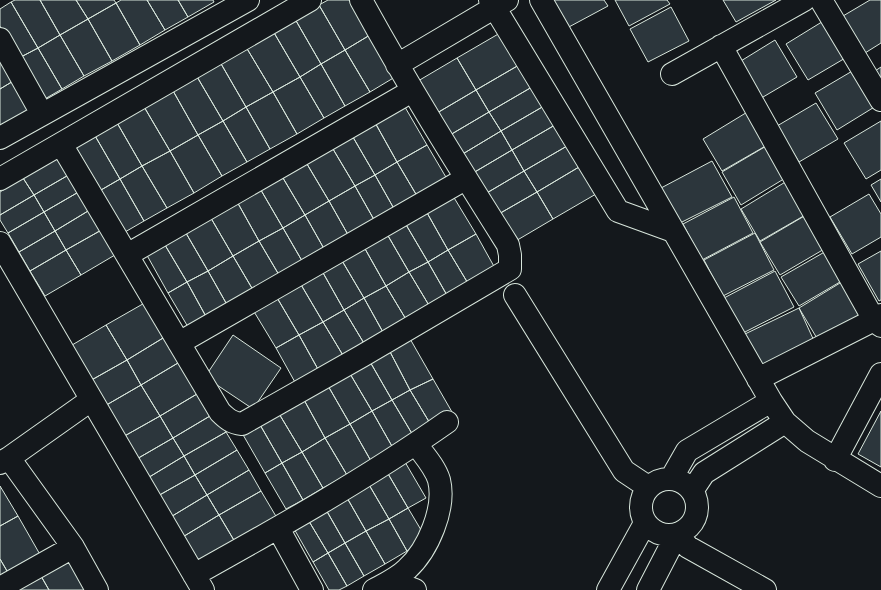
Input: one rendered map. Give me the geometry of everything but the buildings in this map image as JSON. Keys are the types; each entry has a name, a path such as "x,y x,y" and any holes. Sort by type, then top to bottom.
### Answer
{"street":[{"path":"0,138 248,0"},
{"path":"0,179 310,0"},
{"path":"61,144 220,412 228,421 235,424 242,424 510,269 508,245 465,179 396,65 361,0"},
{"path":"541,0 771,402 785,422 807,441 835,460 881,486"},
{"path":"672,74 804,0"},
{"path":"821,0 881,100"},
{"path":"396,65 498,3 618,211 673,230"},
{"path":"0,39 42,114"},
{"path":"721,46 879,320 758,379"},
{"path":"127,255 412,91"},
{"path":"179,343 465,179"},
{"path":"0,243 198,582 278,528 416,444 447,422"},
{"path":"515,295 624,471 648,487"},
{"path":"835,460 881,374"},
{"path":"91,400 4,461 73,547 97,590"},
{"path":"671,479 687,451 771,402"},
{"path":"692,491 704,473 785,422"},
{"path":"382,585 408,569 425,548 440,504 441,491 438,479 431,465 416,444"},
{"path":"671,479 683,482 692,491 697,503 696,515 689,527 677,534 665,535 653,531 645,523 640,511 641,498 648,487 658,480 671,479"},
{"path":"608,590 645,523"},
{"path":"278,528 312,590"},
{"path":"648,590 677,534"},
{"path":"677,534 688,547 765,590"},
{"path":"0,588 73,547"},
{"path":"382,585 415,590"}]}
